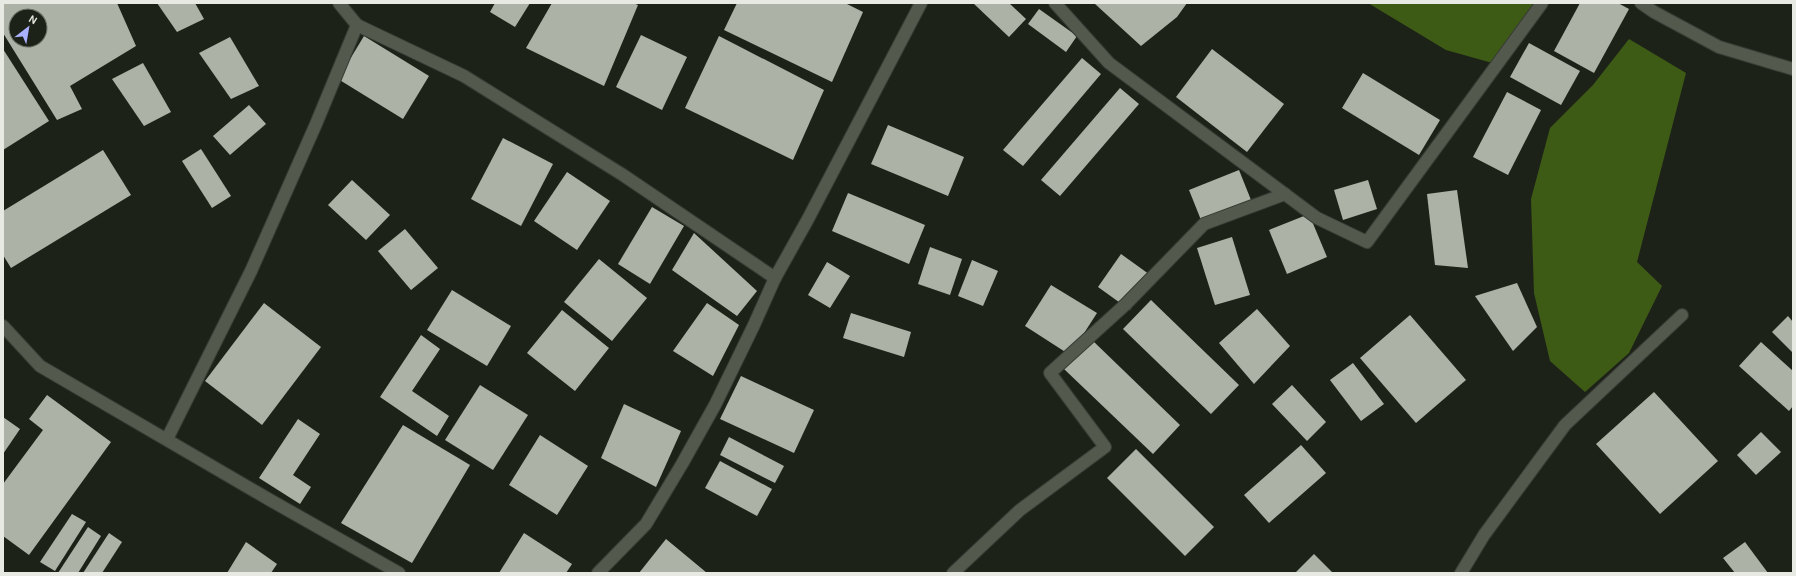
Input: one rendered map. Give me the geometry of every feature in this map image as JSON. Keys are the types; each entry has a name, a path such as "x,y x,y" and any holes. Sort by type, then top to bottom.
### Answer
{"street":[{"path":"339,3 357,25 464,76 623,175 775,278"},
{"path":"598,573 646,524 674,478 714,405 754,325 775,278 921,3"},
{"path":"1055,3 1109,63 1317,218 1367,242 1542,3"},
{"path":"1641,3 1654,12 1719,47 1793,69"},
{"path":"167,439 251,271 316,124 357,25"},
{"path":"954,573 1020,510 1105,447 1050,373 1126,304 1204,224 1285,194"},
{"path":"1461,573 1484,535 1565,425 1682,314"},
{"path":"3,326 40,366 399,573"}],"shaded area":[{"path":"1368,3 1535,3 1496,64 1446,50"},
{"path":"1629,39 1686,73 1637,262 1662,286 1629,353 1585,392 1550,361 1534,293 1531,199 1550,128 1593,85"}],"building":[{"path":"3,3 117,3 136,46 70,86 82,109 57,120 12,48 48,48 48,8 8,8 8,41 3,33"},
{"path":"157,3 195,3 204,19 177,32"},
{"path":"495,3 530,3 515,27 490,12"},
{"path":"552,3 633,3 638,5 604,86 526,48"},
{"path":"737,3 845,3 863,12 832,82 724,30"},
{"path":"973,3 1009,3 1026,19 1009,37"},
{"path":"1094,3 1187,3 1177,17 1141,46"},
{"path":"1580,3 1618,3 1629,9 1594,73 1554,51"},
{"path":"1039,9 1077,36 1066,52 1028,24"},
{"path":"641,35 687,57 662,110 616,87"},
{"path":"364,36 429,76 403,119 338,79"},
{"path":"719,36 824,90 793,160 685,108"},
{"path":"230,37 259,86 231,99 199,53"},
{"path":"1529,43 1580,71 1561,105 1510,77"},
{"path":"3,49 49,121 3,150"},
{"path":"1212,49 1284,104 1247,152 1176,97"},
{"path":"1082,58 1101,74 1023,166 1003,150"},
{"path":"143,63 171,112 144,126 112,79"},
{"path":"1363,73 1440,120 1419,155 1342,108"},
{"path":"1120,88 1139,104 1060,196 1041,180"},
{"path":"1507,92 1541,110 1508,175 1473,157"},
{"path":"249,105 266,124 230,155 213,136"},
{"path":"888,125 964,157 948,196 871,164"},
{"path":"503,138 553,164 521,226 471,199"},
{"path":"201,149 231,196 212,208 182,161"},
{"path":"103,150 131,195 11,268 3,255 3,211"},
{"path":"1239,170 1251,200 1201,220 1189,190"},
{"path":"567,172 610,201 577,250 534,221"},
{"path":"352,180 390,215 366,240 328,205"},
{"path":"1368,180 1377,209 1343,220 1334,190"},
{"path":"1457,190 1468,268 1435,265 1427,194"},
{"path":"848,193 925,225 909,264 832,231"},
{"path":"652,207 684,226 650,284 618,264"},
{"path":"1309,214 1327,257 1287,274 1269,230"},
{"path":"405,229 438,268 411,290 378,251"},
{"path":"694,233 757,291 737,316 672,270"},
{"path":"1232,237 1250,295 1215,305 1197,248"},
{"path":"930,247 962,259 950,295 918,284"},
{"path":"1121,254 1153,277 1130,310 1098,287"},
{"path":"599,259 647,298 612,341 564,302"},
{"path":"972,260 998,271 983,306 958,296"},
{"path":"827,262 850,276 830,308 808,295"},
{"path":"1517,283 1537,327 1513,351 1475,296"},
{"path":"1051,285 1097,313 1070,355 1025,326"},
{"path":"452,290 511,326 487,366 427,330"},
{"path":"1151,300 1239,385 1211,414 1123,329"},
{"path":"264,303 321,347 262,425 205,381"},
{"path":"707,303 739,325 713,376 673,351"},
{"path":"1257,309 1290,346 1254,384 1219,343"},
{"path":"562,310 609,348 575,391 527,353"},
{"path":"851,313 911,332 904,357 843,338"},
{"path":"1410,315 1466,380 1416,423 1360,358"},
{"path":"1788,316 1793,322 1793,353 1772,332"},
{"path":"421,335 440,349 412,391 449,416 437,436 380,397"},
{"path":"1092,340 1180,425 1153,454 1064,369"},
{"path":"1761,342 1793,371 1793,406 1789,411 1739,366"},
{"path":"1353,363 1384,404 1361,421 1330,380"},
{"path":"741,376 814,410 794,453 720,419"},
{"path":"480,385 528,415 493,470 445,440"},
{"path":"1292,385 1326,422 1307,441 1272,404"},
{"path":"1654,392 1718,461 1660,514 1596,444"},
{"path":"47,395 111,442 29,555 3,536 3,484 43,430 29,419"},
{"path":"624,404 681,431 656,487 601,458"},
{"path":"3,417 20,429 3,454"},
{"path":"298,419 320,434 293,475 311,487 300,504 259,478"},
{"path":"403,425 470,465 412,563 341,523"},
{"path":"1761,432 1781,452 1756,475 1737,455"},
{"path":"540,435 588,466 557,515 509,485"},
{"path":"729,437 784,466 775,483 720,455"},
{"path":"1301,445 1326,473 1269,523 1244,495"},
{"path":"1136,449 1214,527 1185,556 1107,478"},
{"path":"720,461 772,489 757,516 705,488"},
{"path":"72,514 86,522 55,571 40,562"},
{"path":"88,527 101,536 78,573 58,573"},
{"path":"109,533 122,542 102,573 83,573"},
{"path":"524,533 572,564 566,573 499,573"},
{"path":"666,539 707,573 639,573"},
{"path":"246,542 277,564 271,573 227,573"},
{"path":"1745,542 1768,573 1735,573 1723,558"},
{"path":"1314,554 1333,573 1295,573"}]}
